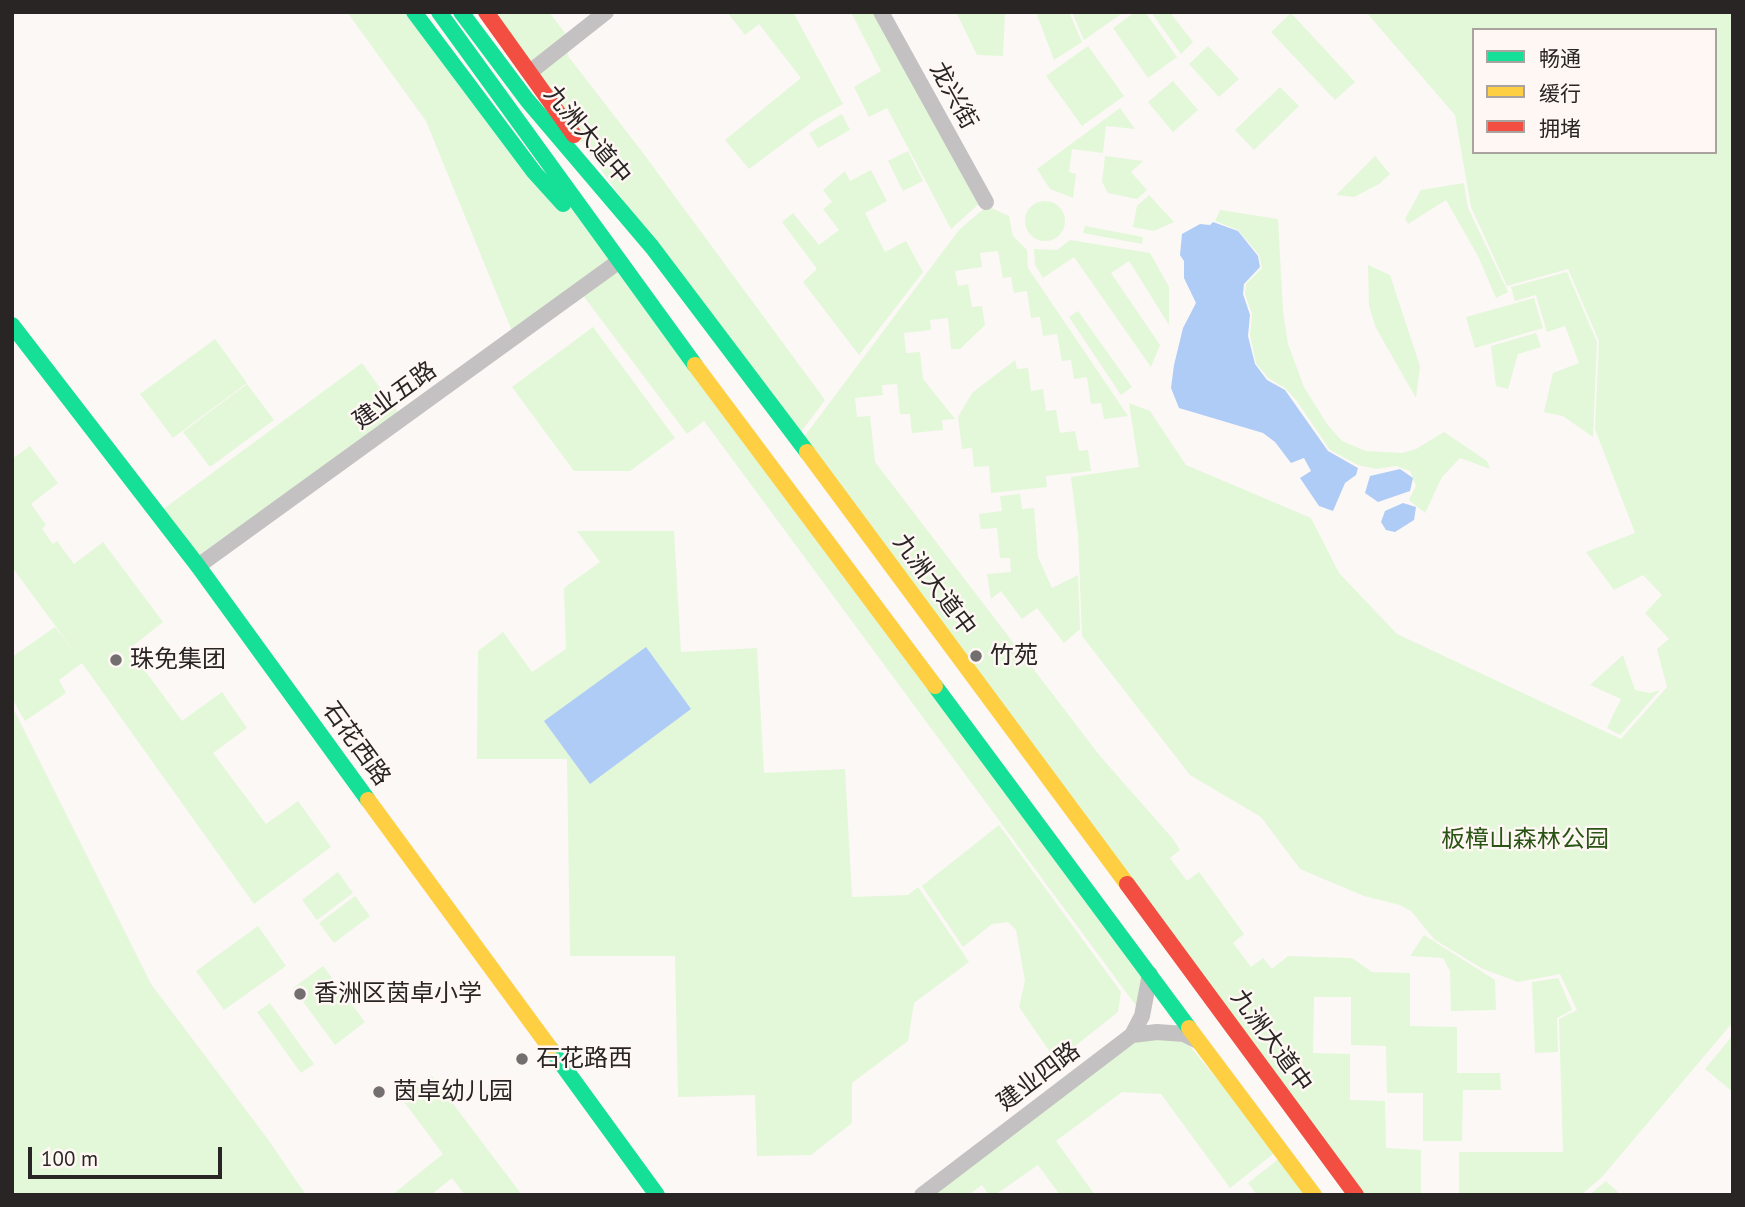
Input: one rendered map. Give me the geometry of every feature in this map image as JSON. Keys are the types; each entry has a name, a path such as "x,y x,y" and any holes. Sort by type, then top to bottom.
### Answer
{"main road":[{"path":"414,12 534,173 618,262"},
{"name":"九洲大道中","path":"439,12 618,262 1314,1195"},
{"name":"九洲大道中","path":"461,12 527,100 652,247 1013,729 1356,1195"},
{"path":"486,12 652,247"},
{"name":"石花西路","path":"12,325 198,566 657,1195"}],"street":[{"path":"530,72 606,12"},
{"name":"龙兴街","path":"881,12 986,202"},
{"name":"建业五路","path":"198,566 618,262"},
{"path":"1132,1035 1142,1016 1150,974"},
{"path":"1132,1035 1165,1032 1184,1034 1202,1042"},
{"name":"建业四路","path":"922,1195 1132,1035"}],"green space":[{"path":"347,12 414,12 618,262 514,336 426,121"},
{"path":"490,12 549,12 565,33 568,56 825,400 798,436 653,243"},
{"path":"727,12 793,12 843,104 815,120 749,169 725,140 801,78 759,24 745,35"},
{"path":"851,12 877,12 981,202 951,229 887,108 869,117 854,87 881,71"},
{"path":"956,12 1005,13 1003,56 977,55"},
{"path":"1036,12 1069,12 1082,42 1054,60"},
{"path":"1072,12 1124,12 1084,40"},
{"path":"1135,12 1145,12 1177,57 1148,78 1113,28"},
{"path":"1151,12 1175,12 1172,15 1193,42 1181,54"},
{"name":"板樟山森林公园","path":"1366,12 1733,12 1733,1022 1602,1177 1581,1195 1459,1195 1459,1152 1563,1152 1559,1019 1577,1010 1560,974 1518,982 1483,969 1435,940 1411,911 1400,905 1364,896 1300,869 1261,817 1190,775 1082,636 1078,534 1071,477 1139,467 1129,403 1150,411 1186,465 1311,518 1339,573 1397,634 1621,739 1667,687 1657,649 1669,639 1645,613 1662,595 1643,575 1614,590 1586,552 1635,533 1595,429 1599,341 1568,269 1507,286 1471,207 1455,115"},
{"path":"1291,13 1355,82 1335,100 1271,32"},
{"path":"1088,46 1124,96 1082,126 1046,76"},
{"path":"1208,46 1239,79 1219,97 1189,64"},
{"path":"1173,81 1198,110 1173,132 1148,102"},
{"path":"1280,87 1299,106 1254,150 1235,130"},
{"path":"1120,108 1135,129 1106,126 1103,153 1072,149 1069,172 1076,174 1073,198 1050,189 1037,169"},
{"path":"842,114 850,130 818,148 809,133"},
{"path":"908,151 923,181 903,191 888,161"},
{"path":"1105,156 1143,161 1131,172 1147,190 1137,199 1108,193 1102,182"},
{"path":"1375,156 1390,174 1379,184 1354,197 1336,195"},
{"path":"871,170 887,201 865,213 885,252 906,241 923,272 859,355 803,282 817,269 782,222 793,213 819,245 839,230 823,209 832,202 823,190 845,171 850,181"},
{"path":"1464,183 1468,208 1508,292 1496,298 1478,256 1446,200 1408,224 1405,219 1421,190"},
{"path":"1149,195 1174,222 1154,231 1133,227 1137,206"},
{"path":"1045,201 1053,202 1059,207 1064,213 1064,229 1059,235 1053,240 1045,241 1037,240 1031,235 1026,229 1025,221 1026,213 1031,207 1037,202"},
{"path":"987,206 1009,216 1013,236 1027,250 1028,268 1128,416 1104,419 1101,403 1091,404 1087,377 1074,379 1071,360 1062,361 1057,334 1043,336 1040,317 1031,318 1027,291 1014,293 1011,277 1003,278 998,251 980,253 982,267 955,271 958,286 968,284 972,307 982,306 985,325 960,349 951,349 948,318 930,320 931,330 904,333 906,353 920,352 923,379 955,419 942,420 943,430 912,433 910,414 900,414 897,384 882,385 883,395 855,398 857,417 870,416 875,462 1100,756 1173,839 1180,850 1170,858 1187,881 1199,872 1244,934 1233,943 1251,967 1263,958 1272,969 1288,956 1352,958 1372,972 1410,973 1410,1026 1457,1027 1457,1073 1500,1073 1501,1090 1463,1090 1462,1141 1423,1141 1423,1093 1387,1093 1386,1046 1351,1045 1351,997 1314,997 1313,1053 1350,1054 1350,1100 1385,1101 1386,1148 1421,1150 1421,1195 1360,1195 801,441 959,230"},
{"path":"1220,210 1278,219 1283,311 1288,344 1304,387 1327,424 1342,441 1366,451 1402,453 1416,449 1444,432 1487,461 1490,469 1460,458 1442,477 1425,513 1409,500 1416,486 1410,471 1396,466 1376,469 1358,465 1330,450 1296,400 1285,388 1268,378 1256,363 1250,335 1252,314 1245,294 1246,284 1262,268 1259,255 1238,230 1215,221"},
{"path":"1085,226 1143,237 1142,244 1083,233"},
{"path":"1070,240 1150,253 1169,287 1169,325 1129,261 1111,273 1160,345 1151,367 1074,257 1043,278 1035,265 1034,249 1057,250"},
{"path":"1368,265 1390,275 1420,366 1416,398 1376,328 1369,306"},
{"path":"615,269 1146,975 1137,1007 704,421 687,434 582,294"},
{"path":"1567,272 1597,342 1593,437 1563,416 1544,412 1553,373 1579,363 1565,326 1547,332 1536,295 1515,301 1511,287"},
{"path":"1534,298 1543,328 1475,348 1466,317"},
{"path":"1078,311 1132,387 1121,395 1069,317"},
{"path":"593,327 675,438 630,471 574,471 512,387"},
{"path":"1536,333 1541,347 1518,354 1508,389 1496,386 1491,346"},
{"path":"215,339 247,383 173,438 140,394"},
{"path":"1015,360 1017,369 1028,368 1031,391 1043,389 1046,411 1056,410 1060,433 1075,431 1079,451 1088,450 1091,471 1046,476 1047,487 991,493 989,466 974,467 972,448 962,449 958,417 972,393"},
{"path":"362,363 400,415 197,556 162,510"},
{"path":"247,384 274,420 210,467 183,432"},
{"path":"30,446 58,483 31,504 46,525 42,529 53,544 57,541 74,564 103,542 163,622 129,649 182,721 222,692 247,728 213,753 266,824 298,801 331,847 254,904 82,663 59,680 66,693 25,721 12,698 12,657 55,627 76,654 12,567 12,459"},
{"path":"1020,494 1022,509 1034,508 1038,557 1052,588 1078,575 1080,629 1064,643 1037,608 1022,619 1001,591 991,599 987,574 1011,572 1010,558 1000,558 997,528 981,529 979,514 1002,511 1000,496"},
{"path":"577,531 674,531 681,652 757,648 764,773 845,769 852,897 908,895 918,887 969,962 914,1003 908,1041 852,1083 852,1123 811,1155 757,1156 755,1095 678,1097 675,956 570,956 567,759 477,759 478,651 503,632 532,672 566,649 564,588 600,562"},
{"path":"1623,655 1635,690 1650,693 1660,690 1620,735 1607,728 1621,699 1590,685"},
{"path":"12,706 151,984 267,1138 306,1195 12,1195"},
{"path":"999,825 1121,992 1118,1012 1056,1061 1019,1007 1025,981 1016,930 1008,922 992,924 963,947 922,886"},
{"path":"338,872 353,893 317,920 302,900"},
{"path":"355,896 370,916 334,943 319,923"},
{"path":"258,926 286,966 224,1010 196,971"},
{"path":"1424,935 1495,980 1496,1010 1451,1011 1450,971 1443,958 1410,956"},
{"path":"323,966 365,1022 335,1045 293,988"},
{"path":"1558,978 1572,1010 1557,1018 1558,1052 1535,1053 1532,982"},
{"path":"270,1003 314,1064 301,1073 257,1012"},
{"path":"1733,1035 1733,1092 1705,1069"},
{"path":"1183,1038 1277,1151 1230,1188 1161,1094 1122,1092 1056,1141 1095,1195 1060,1195 1038,1165 995,1195 989,1195 982,1185 968,1195 929,1195 1134,1039"},
{"path":"432,1076 522,1195 465,1195 452,1178 431,1195 392,1195 443,1154 402,1099"},
{"path":"1281,1157 1309,1195 1257,1195 1248,1183"},
{"path":"1606,1181 1621,1195 1589,1195"}],"water":[{"path":"1213,222 1238,231 1258,256 1260,267 1244,284 1243,294 1250,315 1248,336 1255,364 1267,380 1285,390 1328,451 1358,468 1356,475 1345,483 1333,511 1319,506 1300,478 1311,471 1304,458 1291,463 1275,442 1263,433 1179,408 1171,388 1174,365 1183,328 1196,303 1184,278 1184,261 1180,255 1182,234 1200,224 1210,225"},
{"path":"1400,469 1413,478 1410,491 1378,502 1365,493 1370,476"},
{"path":"1403,503 1416,507 1414,520 1395,532 1386,530 1381,522 1385,511"},
{"path":"646,647 691,709 590,784 544,721"}],"traffic: fast":[{"path":"414,12 534,172 563,204"},
{"path":"439,12 695,365"},
{"path":"461,12 527,100 652,247 807,452"},
{"path":"12,325 198,566 368,800"},
{"path":"935,686 1189,1028"},
{"path":"550,1048 657,1195"}],"traffic: slow":[{"path":"695,365 935,686"},
{"path":"807,452 1127,884"},
{"path":"368,800 550,1048"},
{"path":"1189,1028 1314,1195"}],"traffic: jam":[{"path":"486,12 574,135"},
{"path":"1127,884 1356,1195"}],"place":[{"name":"竹苑","path":"976,656"},
{"name":"珠免集团","path":"116,660"},
{"name":"香洲区茵卓小学","path":"300,994"},
{"name":"石花路西","path":"522,1059"},
{"name":"茵卓幼儿园","path":"379,1092"}]}
